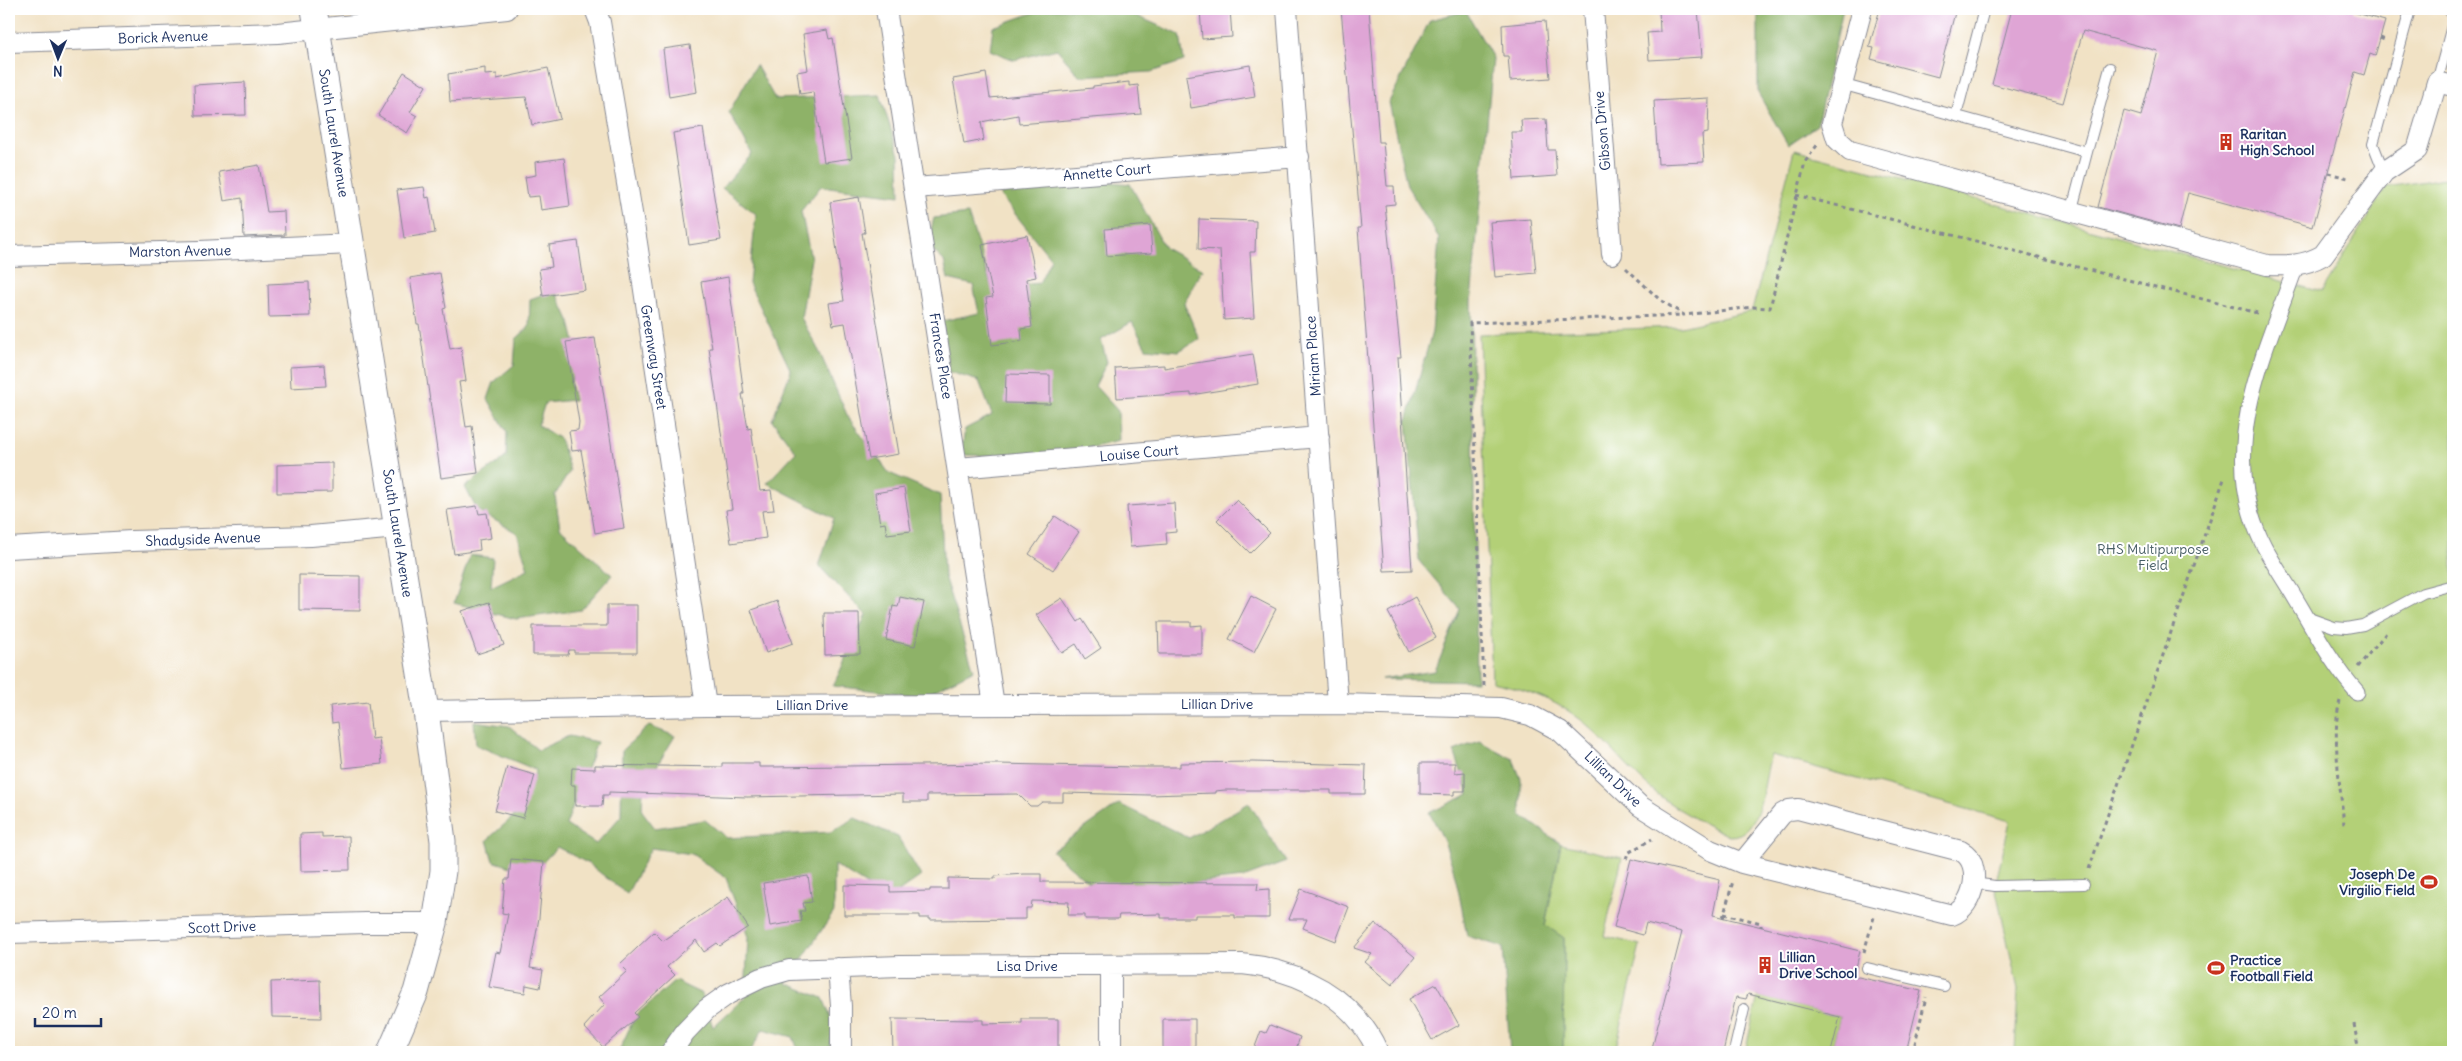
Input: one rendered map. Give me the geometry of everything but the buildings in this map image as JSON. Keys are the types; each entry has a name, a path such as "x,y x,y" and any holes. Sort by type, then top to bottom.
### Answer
{"street":[{"path":"315,18 507,9"},
{"name":"Greenway Street","path":"595,9 600,22 635,233 706,706"},
{"name":"Frances Place","path":"886,9 994,704"},
{"name":"Miriam Place","path":"1287,9 1338,704"},
{"name":"Gibson Drive","path":"1593,9 1612,254"},
{"path":"1862,9 1832,123 1837,139 1850,151 2071,213 2267,265 2296,266 2311,262 2323,255 2384,172 2417,150 2445,84"},
{"name":"Borick Avenue","path":"9,42 201,36 315,18"},
{"name":"South Laurel Avenue","path":"315,18 426,711 443,841 443,871 435,923 416,992 390,1052"},
{"name":"Annette Court","path":"915,188 1299,156"},
{"name":"Marston Avenue","path":"9,256 199,252 352,244"},
{"path":"2296,266 2250,402 2245,424 2243,466 2254,523 2264,546 2331,658 2356,692"},
{"name":"Louise Court","path":"958,468 1319,437"},
{"name":"Shadyside Avenue","path":"9,548 131,541 311,536 397,528"},
{"name":"Lillian Drive","path":"426,711 706,706 994,704 1485,706 1530,715 1546,722 1572,740 1640,806 1710,850 1738,871 1952,915 1962,910 1974,875"},
{"path":"1738,871 1782,814 1789,810 1798,809 1961,851 1970,858 1974,875"},
{"name":"Scott Drive","path":"9,933 366,923 435,923"},
{"name":"Lisa Drive","path":"671,1052 685,1032 728,994 761,978 789,970 900,966 1242,964 1285,972 1300,977 1325,990 1344,1005 1362,1025 1378,1052"},
{"path":"1111,966 1111,1052"},
{"path":"838,968 841,1006 841,1052"}],"lane":[{"path":"1956,116 1984,9"},
{"path":"2384,172 2373,144 2410,10 2413,9"},
{"path":"2448,9 2453,15"},
{"path":"2445,84 2453,22"},
{"path":"2071,213 2110,68"},
{"path":"1841,84 2087,152"},
{"path":"2306,617 2334,627 2346,628 2363,625 2423,592 2453,585"},
{"path":"1974,875 1995,886 2084,884"},
{"path":"1867,968 1944,986"},
{"path":"1734,1052 1744,1008"}],"path":[{"path":"2380,38 2385,40"},
{"path":"1484,686 1470,323 1684,314 1753,307 1770,308 1805,162 1832,123"},
{"path":"2328,173 2348,178"},
{"path":"1796,195 2278,318"},
{"path":"1612,254 1659,299 1684,314"},
{"path":"2084,884 2228,467"},
{"path":"1626,859 1628,853 1657,836"},
{"path":"1738,871 1724,916 1761,923 1761,927"},
{"path":"1864,955 1874,914"},
{"path":"1913,1052 1926,996"},
{"path":"2354,1024 2359,1052"}],"green space":[{"path":"1044,9 1107,9 1130,13 1180,35 1184,61 1151,72 1079,76 1057,49 1014,60 990,50 993,27"},
{"path":"1758,9 1843,9 1817,125 1788,145 1758,93"},
{"path":"1466,11 1493,58 1471,301 1477,681 1381,679 1435,671 1460,609 1419,561 1407,421 1432,332 1439,238 1407,186 1389,102 1430,20"},
{"path":"756,65 775,99 880,95 899,155 900,196 821,186 801,211 811,259 801,318 819,351 848,417 889,473 940,495 944,576 974,670 922,696 833,686 866,615 819,566 834,518 767,483 796,452 772,420 791,371 749,283 756,214 722,188 752,154 729,112"},
{"name":"RHS Multipurpose Field","path":"2453,149 2453,1052 2015,1052 2018,989 1995,886 2010,821 1771,755 1760,805 1755,817 1749,827 1740,834 1729,836 1685,813 1660,796 1635,774 1586,724 1562,707 1521,689 1492,682 1479,334 1681,327 1752,311 1794,150 2322,292 2386,187 2446,178"},
{"path":"1066,177 1130,184 1165,248 1202,269 1184,303 1199,339 1179,351 1146,348 1132,322 1101,340 1107,362 1095,386 1118,411 1119,441 1050,457 961,455 965,429 992,415 979,381 949,372 942,321 979,313 973,285 948,279 944,261 927,245 934,218 968,214 992,288 1039,283 1051,259 1000,195"},
{"path":"555,290 570,322 579,359 570,383 574,400 545,403 538,425 560,439 570,471 555,495 560,528 612,575 581,610 516,619 454,603 470,555 493,558 491,587 528,569 517,533 477,510 465,487 506,457 507,432 488,399 494,382 514,365 516,339 529,327 530,299"},
{"path":"474,721 509,726 538,750 569,736 597,742 566,825 596,844 621,816 622,750 649,726 675,736 643,789 642,811 655,828 705,820 727,838 831,832 855,818 898,837 921,876 889,899 834,865 834,912 786,983 823,998 834,1025 829,1052 799,1052 793,1037 763,1029 750,1052 619,1051 635,1016 675,981 702,994 713,1027 745,997 748,937 726,878 692,854 651,848 627,894 589,864 557,847 532,874 493,861 487,840 524,807 536,770 476,745"},
{"path":"1479,741 1513,759 1521,779 1521,815 1561,844 1545,925 1564,938 1563,1052 1510,1052 1503,947 1467,936 1454,872 1444,842 1429,813 1469,794 1454,751"},
{"path":"1249,803 1286,862 1243,878 1171,886 1093,886 1052,851 1119,804 1189,838"},
{"path":"1561,844 1622,858 1604,936 1640,945 1615,1052 1563,1052 1564,938 1545,926"},
{"path":"1758,996 1840,1017 1831,1052 1745,1052"}],"place":[{"name":"Raritan High School","path":"2226,142"},
{"name":"Joseph De Virgilio Field","path":"2429,882"},
{"name":"Lillian Drive School","path":"1765,965"},
{"name":"Practice Football Field","path":"2216,968"}]}
